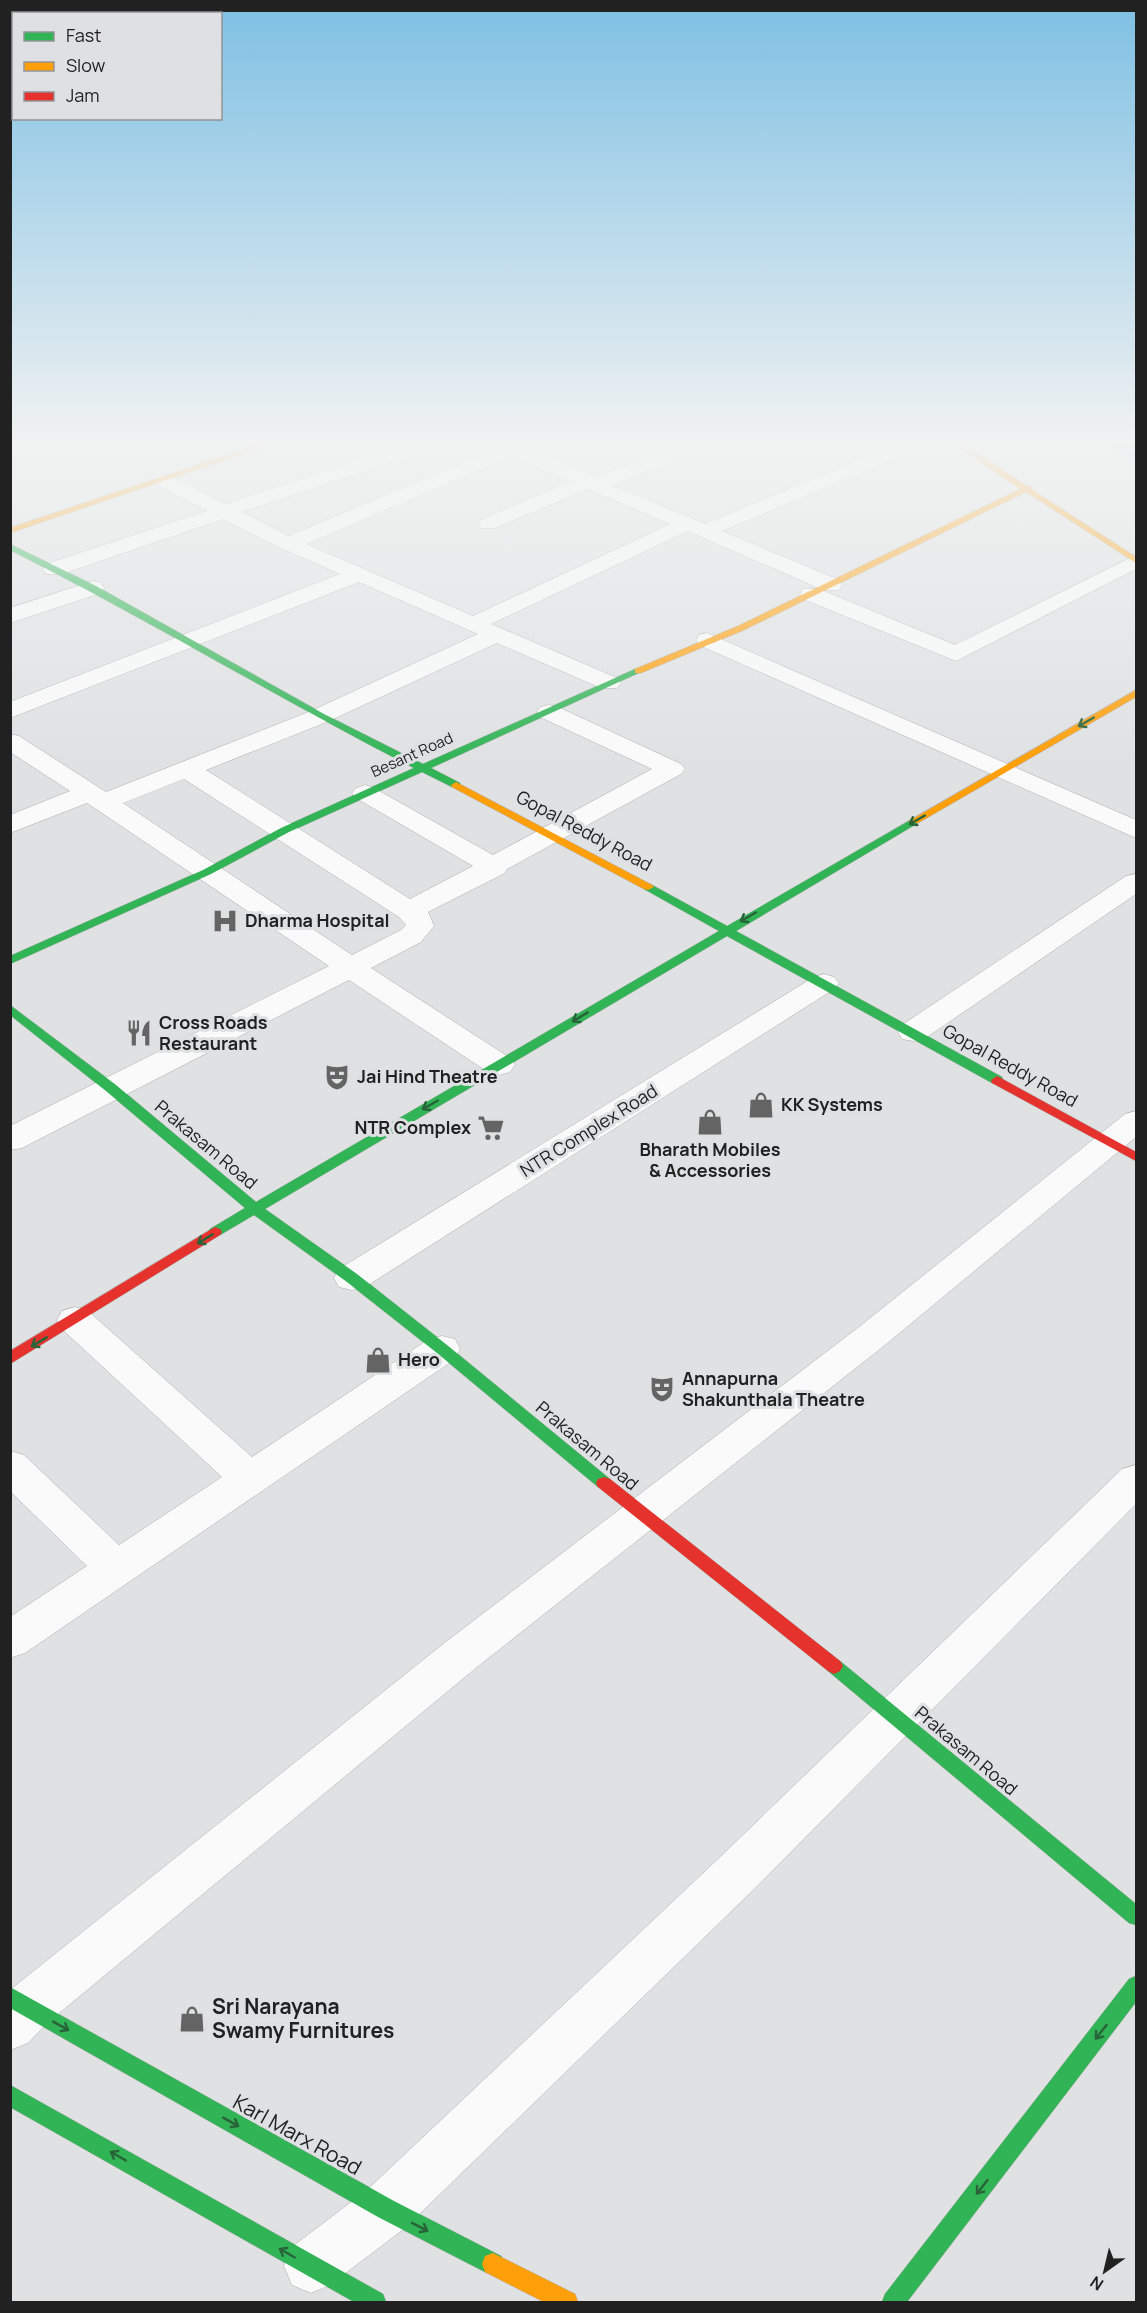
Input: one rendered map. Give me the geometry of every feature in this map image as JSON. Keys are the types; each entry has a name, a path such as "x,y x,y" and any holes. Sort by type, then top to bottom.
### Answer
{"street":[{"name":"Gopal Reddy Road","path":"12,547 93,588 320,716 426,767 554,835 913,1032 1127,1140"},
{"path":"54,569 118,547"},
{"path":"295,547 609,683"},
{"path":"473,624 650,547"},
{"path":"736,547 956,654 1136,561 1115,547"},
{"name":"Besant Road","path":"10,962 207,872 285,830 365,793 609,683 707,640 741,628 908,547"},
{"path":"10,711 361,574"},
{"path":"10,616 93,588"},
{"path":"10,825 185,768 320,716 495,635"},
{"path":"707,640 1137,830"},
{"path":"10,1359 254,1208 728,929 1137,693"},
{"path":"409,911 495,867 672,769 549,712"},
{"path":"10,741 98,797 349,969 499,1065"},
{"path":"10,1140 349,969 411,936 420,926 419,919 409,911 185,768"},
{"path":"365,793 495,867"},
{"path":"913,1032 1137,882"},
{"name":"NTR Complex Road","path":"352,1278 824,983"},
{"name":"Prakasam Road","path":"10,1009 111,1088 254,1208 352,1278 442,1349 641,1514 896,1716 1137,1916"},
{"path":"16,2010 462,1654 1127,1140"},
{"path":"75,1320 248,1477"},
{"path":"10,1640 248,1477 442,1349"},
{"path":"10,1466 115,1567"},
{"path":"310,2266 386,2209 734,1877 1137,1480"},
{"path":"893,2302 1137,1986"},
{"name":"Karl Marx Road","path":"16,2010 386,2209 567,2302"},
{"path":"10,2095 375,2302"}],"traffic: fast":[{"path":"12,547 93,588 320,716 456,785"},
{"path":"10,961 207,872 285,830 638,671"},
{"path":"215,1232 914,821"},
{"path":"648,887 997,1080"},
{"path":"10,1009 111,1088 254,1208 352,1278 442,1349 604,1483"},
{"path":"834,1666 1136,1916"},
{"path":"893,2302 1136,1986"},
{"path":"10,1997 386,2209 493,2264"},
{"path":"10,2095 375,2302"}],"traffic: slow":[{"path":"638,671 741,628 907,547"},
{"path":"1115,547 1136,561"},
{"path":"914,821 1136,693"},
{"path":"456,785 648,887"},
{"path":"493,2264 567,2302"}],"traffic: jam":[{"path":"997,1080 1136,1157"},
{"path":"10,1359 215,1232"},
{"path":"604,1483 834,1666"}],"place":[{"name":"Dharma Hospital","path":"225,921"},
{"name":"Cross Roads Restaurant","path":"139,1033"},
{"name":"Jai Hind Theatre","path":"337,1077"},
{"name":"KK Systems","path":"761,1105"},
{"name":"Bharath Mobiles & Accessories","path":"710,1122"},
{"name":"NTR Complex","path":"491,1128"},
{"name":"Hero","path":"378,1360"},
{"name":"Annapurna Shakunthala Theatre","path":"662,1389"},
{"name":"Sri Narayana Swamy Furnitures","path":"192,2019"}]}
